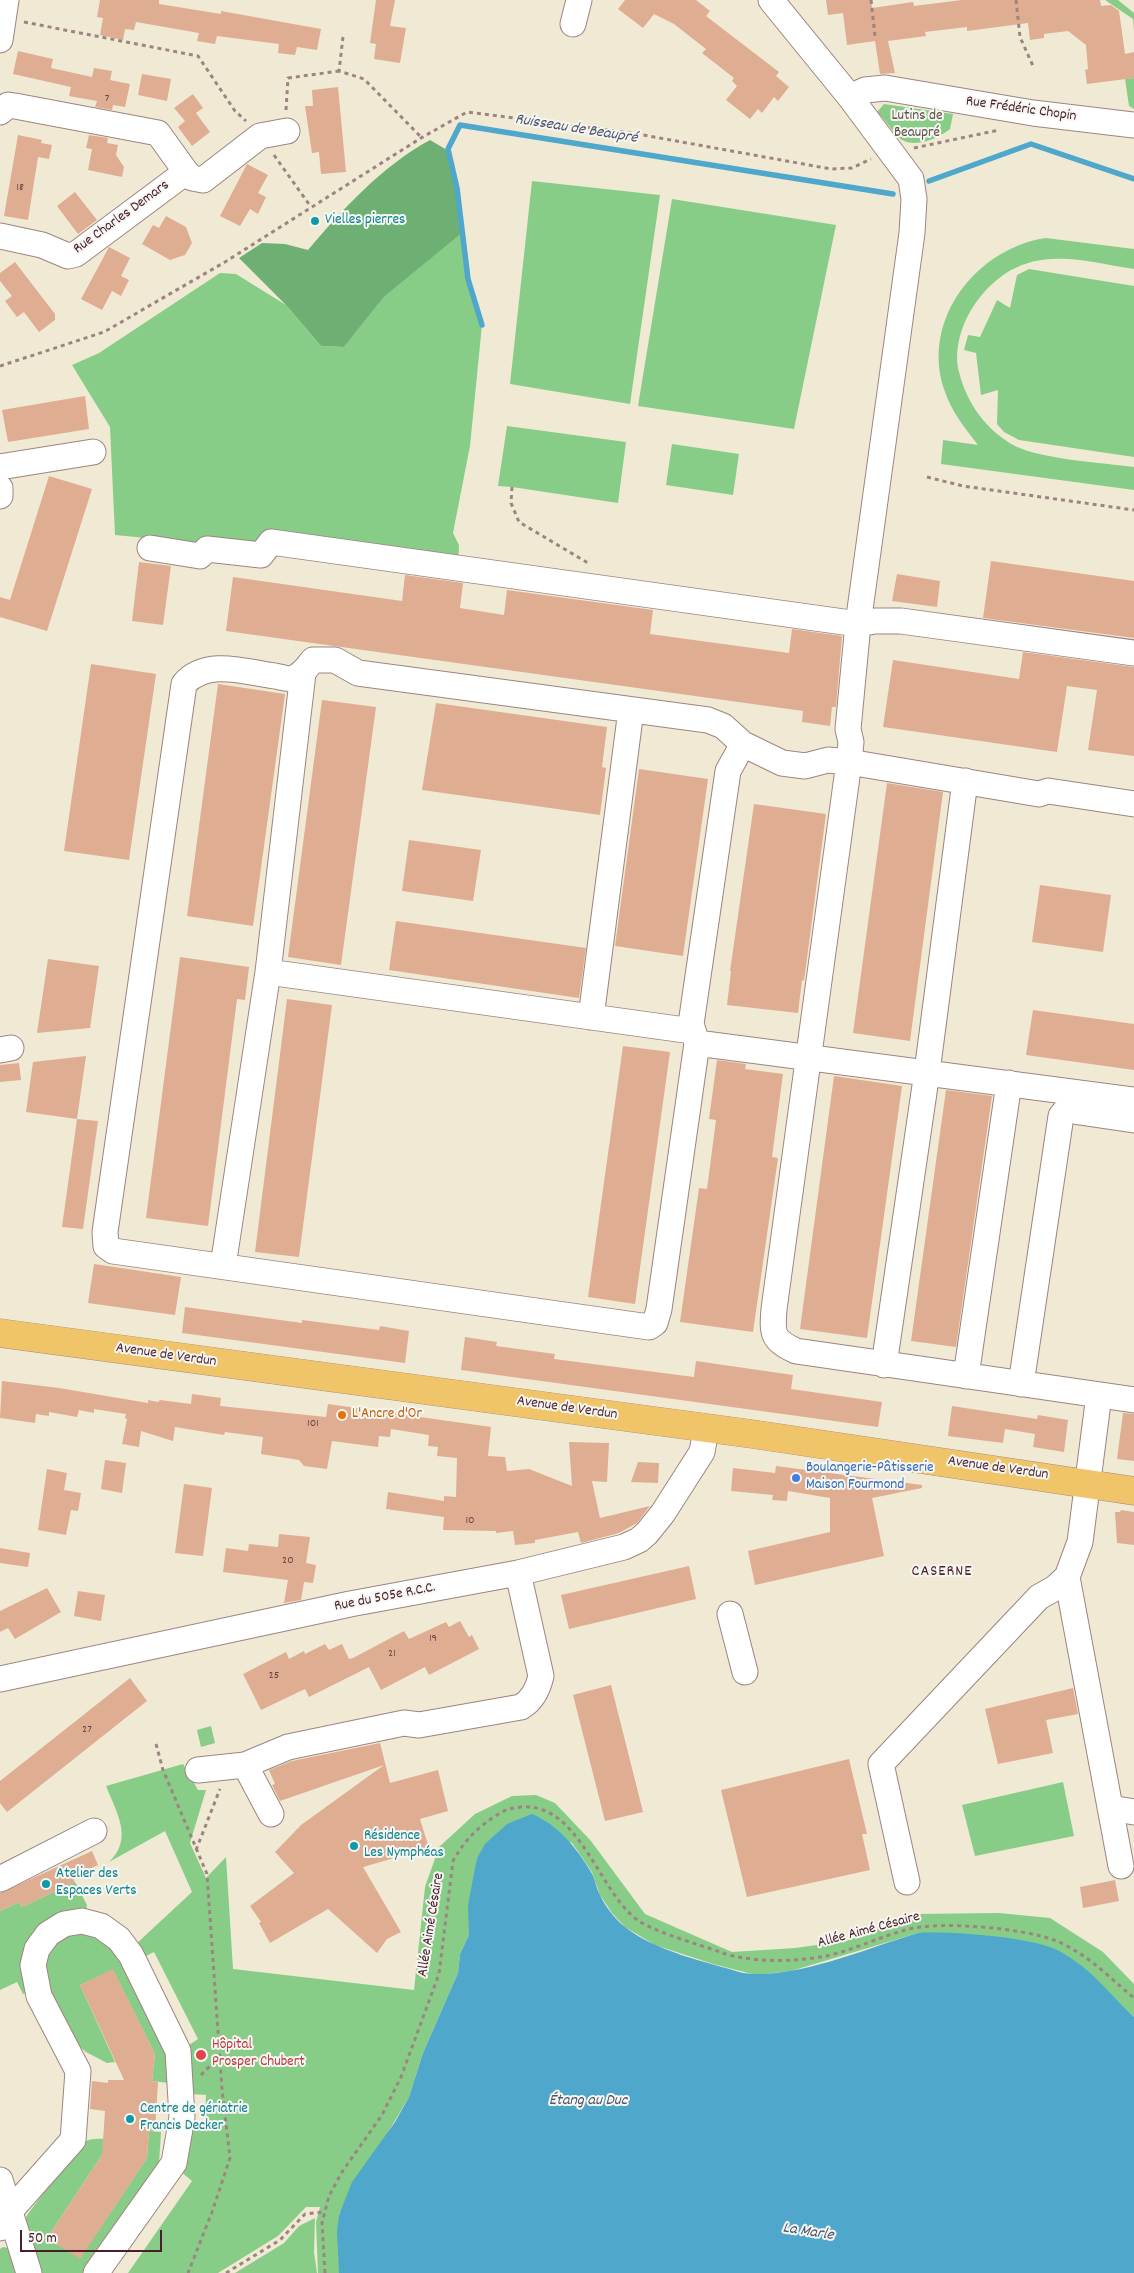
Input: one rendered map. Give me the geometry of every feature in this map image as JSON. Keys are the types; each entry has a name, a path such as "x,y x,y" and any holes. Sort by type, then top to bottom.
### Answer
{"main road":[{"name":"Avenue de Verdun","path":"0,1333 752,1434 1134,1490"}],"street":[{"path":"573,24 579,0"},
{"path":"771,0 850,97 911,179 914,199 914,213 858,624 848,729 851,742 849,762 810,1059 774,1309 773,1327 775,1337 782,1345 796,1352 1134,1400"},
{"path":"0,40 5,8"},
{"name":"Rue Frédéric Chopin","path":"850,97 865,90 885,88 1033,113 1134,125"},
{"name":"Rue Charles Demars","path":"1,108 8,105 15,106 158,133 186,172 192,178 203,180 260,136 287,131"},
{"name":"Rue Charles Demars","path":"0,236 42,245 68,256 76,254 186,172"},
{"path":"0,467 93,452"},
{"path":"0,488 0,496"},
{"path":"150,548 200,556 206,549 261,554 271,542 858,624 875,621 901,621 1134,653"},
{"path":"743,744 728,771 691,1024 694,1037 659,1309 655,1323 649,1327 114,1250 105,1242 184,684 194,673 208,669 225,669 292,679 302,673 313,660 335,660 358,674 708,720 722,726 743,744 782,763 805,766 828,760 849,762 1039,794 1048,791 1134,804"},
{"path":"223,1266 268,972 302,673"},
{"path":"591,1017 631,710"},
{"path":"884,1365 927,1072 964,781"},
{"path":"268,972 591,1017 810,1059 927,1072 1134,1100"},
{"path":"966,1376 1010,1083"},
{"path":"1021,1384 1061,1116 1066,1110 1134,1120"},
{"path":"906,1882 881,1764 1039,1597 1067,1577 1080,1542 1099,1395"},
{"name":"Rue du 505e R.C.C.","path":"0,1679 350,1604 518,1573 609,1552 639,1540 654,1526 702,1452 706,1429"},
{"path":"198,1770 236,1766 288,1747 404,1723 419,1725 521,1707 528,1704 538,1687 541,1676 518,1573"},
{"path":"1067,1577 1122,1810 1120,1866"},
{"path":"730,1614 746,1672"},
{"path":"236,1766 271,1814"},
{"path":"0,1879 94,1831"},
{"path":"5,2219 73,2140 78,2071 39,1996 33,1965 37,1949 48,1934 64,1924 82,1921 101,1926 119,1939 131,1955 178,2051 182,2117 174,2163 96,2273"},
{"path":"0,2180 5,2219 29,2273"}],"path":[{"path":"871,0 875,36"},
{"path":"1016,0 1020,37 1033,66"},
{"path":"5,8 23,22 198,56 235,111 260,136 311,207"},
{"path":"339,71 343,37"},
{"path":"287,131 288,78 339,71 364,79 422,138"},
{"path":"0,366 104,332 225,262 422,138 467,112 632,133 831,169 852,168 889,149 926,147 1008,128"},
{"path":"927,477 963,486 1134,510"},
{"path":"512,487 511,503 519,522 591,565"},
{"path":"156,1744 163,1770 207,1874 222,2089 230,2158 212,2212 188,2273"},
{"path":"196,1851 236,1766"},
{"name":"Allée Aimé Césaire","path":"325,2273 322,2224 329,2196 342,2172 382,2116 401,2077 439,1974 453,1862 462,1846 473,1833 490,1819 508,1809 530,1807 547,1811 566,1826 593,1859 621,1903 639,1921 737,1958 793,1959 826,1956 910,1929 941,1925 1018,1931 1055,1940 1080,1954 1134,1998"},
{"path":"226,2273 280,2240 305,2214 325,2212"}],"green space":[{"path":"1105,0 1118,0 1134,13 1134,31 1133,19"},
{"path":"1134,78 1134,109 1129,106 1125,79"},
{"name":"Lutins de Beaupré","path":"884,104 953,114 950,129 925,142 910,143 904,141 898,137 877,112"},
{"path":"430,140 447,150 460,202 464,231 384,297 344,347 321,346 286,305 239,258 262,243 285,244 308,250 364,189 396,162"},
{"path":"532,181 660,195 630,404 510,384"},
{"path":"672,199 836,225 794,429 638,406"},
{"path":"463,231 468,279 482,325 470,446 453,533 459,545 458,568 115,535 110,427 72,365 99,353 220,273 236,274 286,305 321,346 344,347 384,297"},
{"path":"1046,238 1134,249 1134,269 1079,260 1051,259 1025,264 996,280 973,307 959,339 957,356 963,384 979,415 1005,440 1015,446 1040,454 1134,467 1134,490 941,464 943,440 978,445 954,412 944,389 939,363 941,337 948,313 960,291 977,272 998,256 1021,244"},
{"path":"1029,269 1134,286 1134,457 1019,440 1004,432 997,424 998,390 981,395 976,353 964,350 968,335 980,337 997,300 1010,308 1017,275"},
{"path":"507,426 626,442 618,503 498,486"},
{"path":"672,444 739,454 733,495 666,485"},
{"path":"211,1726 215,1743 201,1747 197,1730"},
{"path":"183,1764 198,1790 206,1790 190,1843 206,1878 226,1857 233,1969 414,1990 425,1887 439,1847 475,1814 512,1796 536,1795 555,1803 591,1841 645,1914 732,1952 795,1948 846,1941 915,1914 999,1913 1050,1918 1103,1952 1134,1984 1134,2017 1076,1962 1023,1941 950,1933 918,1933 791,1971 756,1975 713,1964 655,1945 625,1927 612,1913 600,1895 592,1872 572,1843 507,1824 477,1858 469,1935 460,1954 458,1973 423,2053 409,2097 339,2214 339,2273 318,2273 316,2222 320,2207 306,2207 278,2236 218,2273 128,2273 192,2181 180,2171 188,2124 205,2125 206,2095 190,2094 186,2047 198,2039 154,1952 142,1958 135,1945 192,1892 165,1831 109,1862 116,1853 122,1834 118,1815 106,1786"},
{"path":"1063,1782 1074,1836 975,1856 962,1805"},
{"path":"75,1882 87,1905 86,1913 61,1918 29,1992 23,1994 17,1982 0,1990 0,1911 19,1902 22,1907"},
{"path":"75,1930 107,1936 173,2054 169,2083 152,2081 155,2054 113,1970 80,1985 115,2062 107,2063 86,2052 73,2041 42,1984 47,1949"},
{"path":"149,2131 161,2132 159,2164 84,2273 40,2273 25,2225 25,2218 75,2150 84,2142 95,2139 104,2139 108,2146 47,2238 80,2258 147,2158"},
{"path":"315,2218 314,2252 317,2273 235,2273 284,2243 299,2226"},
{"path":"3,2247 13,2253 21,2273 0,2273 0,2249"}],"water":[{"name":"Étang au Duc","path":"532,1814 559,1831 573,1846 592,1874 604,1902 625,1927 651,1943 666,1949 743,1973 785,1972 808,1967 918,1933 968,1934 1026,1941 1055,1949 1083,1967 1134,2017 1134,2273 339,2273 337,2231 339,2215 352,2182 395,2122 409,2097 423,2053 458,1973 460,1954 469,1935 468,1905 477,1858 485,1844 507,1824"}],"building":[{"path":"100,0 159,0 159,4 221,14 221,11 321,29 317,50 297,47 295,55 278,53 279,44 217,36 215,44 197,41 199,33 136,22 134,30 125,29 123,40 100,35 103,18 97,17"},
{"path":"376,0 395,0 390,26 406,28 400,63 374,59 376,44 370,43"},
{"path":"625,0 696,0 710,11 706,16 779,72 776,76 789,87 778,101 774,97 762,113 758,109 750,119 726,100 737,86 732,81 734,78 702,53 706,49 674,24 654,14 643,28 618,9"},
{"path":"826,0 871,0 872,8 913,2 914,6 962,0 1100,0 1101,6 1111,5 1119,11 1125,54 1134,52 1134,78 1087,84 1085,70 1088,69 1086,45 1068,31 1044,34 1044,38 1030,40 1028,23 967,31 967,27 925,32 926,36 888,41 895,73 880,74 875,41 847,45 843,13 828,15"},
{"path":"18,51 53,59 51,68 92,77 94,68 112,71 110,80 130,84 125,107 113,105 112,110 95,107 97,101 69,96 71,87 13,74"},
{"path":"142,74 171,79 167,101 138,95"},
{"path":"338,87 346,172 321,174 319,152 312,153 305,106 313,106 312,90"},
{"path":"193,94 203,108 196,113 210,132 192,146 178,127 185,121 174,108"},
{"path":"18,135 42,140 41,143 52,145 49,159 38,157 28,220 4,216"},
{"path":"89,135 108,138 107,143 118,145 116,155 124,167 122,177 88,170 92,149 86,148"},
{"path":"247,164 268,175 258,193 266,197 258,214 250,209 240,226 220,216"},
{"path":"75,192 97,220 78,234 57,206"},
{"path":"166,216 186,227 192,243 185,255 170,260 142,244 153,225 159,228"},
{"path":"109,247 130,258 121,276 129,280 121,296 112,291 102,310 81,299"},
{"path":"15,262 55,314 55,320 39,332 24,312 17,317 5,301 12,296 0,281 0,273"},
{"path":"85,396 89,429 8,442 2,410"},
{"path":"49,476 92,489 47,631 0,617 0,597 10,600"},
{"path":"991,561 1134,581 1134,638 983,618"},
{"path":"139,562 171,566 163,625 132,621"},
{"path":"897,574 940,581 937,607 892,601"},
{"path":"405,575 463,583 460,608 504,615 507,590 653,610 650,634 789,653 792,629 842,636 836,707 832,707 830,726 802,722 803,711 226,631 233,577 402,601"},
{"path":"1023,652 1134,667 1134,756 1088,750 1097,690 1067,686 1057,752 883,727 893,660 1019,679"},
{"path":"91,664 156,674 129,860 64,851"},
{"path":"218,684 285,694 253,926 187,916"},
{"path":"322,700 376,707 341,965 288,957"},
{"path":"436,703 607,727 602,767 606,768 600,815 422,790"},
{"path":"639,769 708,779 683,956 615,946"},
{"path":"887,783 943,792 910,1041 853,1033"},
{"path":"754,804 826,814 798,1013 727,1005 730,971"},
{"path":"409,840 481,850 473,901 402,891"},
{"path":"1040,885 1111,895 1103,952 1032,942"},
{"path":"396,921 586,948 579,998 389,970"},
{"path":"180,957 249,967 245,1000 237,999 208,1226 146,1218"},
{"path":"48,959 99,966 90,1028 37,1033"},
{"path":"287,999 332,1005 299,1257 255,1252"},
{"path":"1033,1010 1134,1024 1134,1070 1026,1055"},
{"path":"623,1046 670,1052 635,1304 588,1297"},
{"path":"86,1056 77,1119 26,1112 33,1062"},
{"path":"717,1060 746,1064 745,1069 783,1074 772,1157 778,1158 753,1332 680,1322 699,1188 707,1189 716,1120 709,1119"},
{"path":"19,1063 21,1080 0,1082 0,1065"},
{"path":"834,1076 902,1086 867,1338 800,1329"},
{"path":"946,1090 992,1096 956,1347 911,1341"},
{"path":"77,1119 98,1121 83,1229 62,1227"},
{"path":"94,1264 181,1277 175,1315 88,1303"},
{"path":"185,1307 302,1323 302,1320 379,1330 380,1326 409,1331 405,1363 182,1333"},
{"path":"465,1337 497,1342 496,1346 555,1354 554,1359 694,1377 696,1361 793,1375 791,1389 882,1402 878,1427 461,1370"},
{"path":"2,1381 59,1388 148,1403 148,1400 158,1402 160,1400 191,1404 192,1394 221,1398 220,1406 326,1417 328,1404 491,1427 488,1456 505,1457 507,1471 529,1469 572,1486 569,1442 609,1443 607,1482 592,1481 600,1518 650,1506 637,1523 619,1533 581,1543 578,1532 535,1540 535,1543 515,1545 513,1531 496,1533 496,1531 443,1530 444,1517 386,1509 388,1492 444,1501 444,1496 456,1497 457,1458 437,1456 438,1447 428,1446 429,1435 391,1429 390,1437 379,1436 378,1447 332,1441 327,1469 304,1466 299,1460 261,1454 263,1437 225,1432 224,1435 175,1427 173,1441 141,1431 139,1447 122,1444 127,1419 125,1418 126,1414 94,1409 94,1413 79,1410 77,1417 49,1412 49,1416 36,1414 35,1423 0,1418"},
{"path":"952,1406 1037,1419 1038,1415 1068,1420 1064,1452 1033,1447 1035,1434 1005,1429 1003,1443 948,1436"},
{"path":"1123,1413 1134,1414 1134,1461 1117,1459"},
{"path":"105,1460 126,1463 122,1493 101,1489"},
{"path":"638,1462 659,1463 658,1483 631,1482"},
{"path":"776,1466 922,1485 922,1488 872,1498 884,1556 755,1585 748,1551 830,1532 830,1498 788,1491 787,1501 772,1500 773,1495 731,1491 733,1468 775,1473"},
{"path":"47,1469 67,1473 64,1490 81,1493 78,1511 71,1510 66,1535 38,1530"},
{"path":"184,1484 212,1488 203,1556 175,1553"},
{"path":"1121,1510 1134,1512 1134,1545 1117,1543 1115,1512 1120,1512"},
{"path":"279,1534 310,1537 306,1563 316,1565 313,1583 304,1582 301,1600 284,1603 288,1580 223,1572 226,1548 248,1551 249,1544 278,1547"},
{"path":"0,1548 30,1553 28,1567 0,1563"},
{"path":"689,1566 696,1599 569,1629 561,1595"},
{"path":"47,1588 61,1612 15,1639 8,1628 0,1632 0,1611"},
{"path":"78,1591 105,1595 101,1621 74,1616"},
{"path":"460,1621 469,1637 472,1635 479,1649 429,1675 425,1667 381,1690 369,1667 309,1697 305,1689 261,1710 243,1674 286,1652 289,1659 304,1651 305,1654 325,1644 329,1650 342,1644 349,1659 404,1631 409,1639 446,1622 449,1627"},
{"path":"130,1678 147,1701 7,1812 0,1803 0,1781"},
{"path":"611,1685 643,1812 605,1821 573,1695"},
{"path":"1073,1688 1078,1714 1046,1720 1053,1753 998,1764 985,1709"},
{"name":"Résidence Les Nymphéas","path":"380,1743 390,1783 438,1770 448,1811 420,1819 429,1848 363,1867 401,1932 387,1939 377,1953 328,1909 270,1943 259,1923 261,1922 250,1906 294,1873 275,1852 301,1825 384,1765 280,1801 272,1785 275,1784 269,1770 292,1761"},
{"path":"849,1759 867,1834 862,1834 870,1870 747,1897 721,1790"},
{"name":"Atelier des Espaces Verts","path":"92,1851 98,1865 72,1877 75,1882 22,1907 19,1902 0,1911 0,1893"},
{"path":"1115,1880 1119,1901 1083,1908 1080,1887"},
{"name":"Centre de gériatrie Francis Decker","path":"113,1969 155,2054 152,2081 158,2082 155,2131 149,2131 147,2158 80,2259 47,2238 102,2155 105,2111 90,2109 92,2081 108,2083 108,2080 124,2080 80,1985"}],"waterway":[{"name":"Ruisseau de Beaupré","path":"482,325 468,279 457,188 448,149 460,125 893,194"},
{"name":"Ruisseau de Beaupré","path":"929,181 1031,144 1134,179"}],"place":[{"name":"Vielles pierres","path":"315,221"},
{"name":"L'Ancre d'Or","path":"342,1415"},
{"name":"Boulangerie-Pâtisserie Maison Fourmond","path":"796,1478"},
{"name":"Résidence Les Nymphéas","path":"354,1846"},
{"name":"Atelier des Espaces Verts","path":"46,1884"},
{"name":"Hôpital Prosper Chubert","path":"201,2055"},
{"name":"Centre de gériatrie Francis Decker","path":"130,2119"}],"district":[{"name":"CASERNE","path":"942,1573"}],"water label":[{"name":"La Marle","path":"808,2233"}]}
